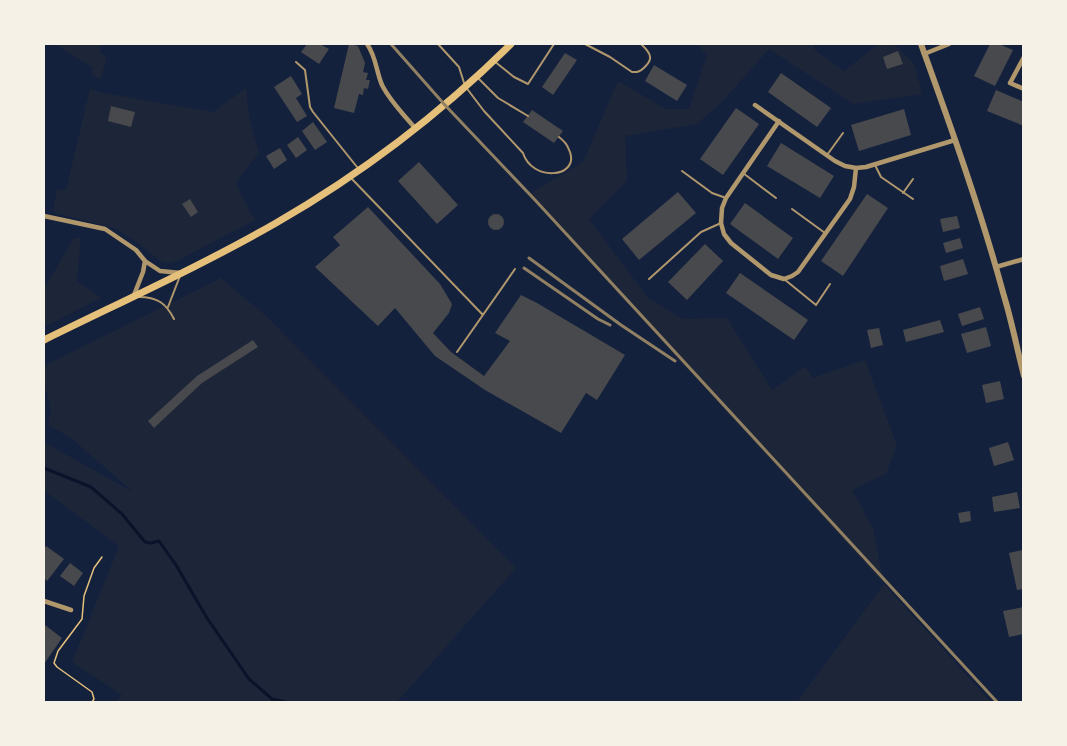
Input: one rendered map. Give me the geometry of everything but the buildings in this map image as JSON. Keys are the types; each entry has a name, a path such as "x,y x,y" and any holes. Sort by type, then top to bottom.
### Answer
{"main road":[{"path":"44,340 182,273 276,223 359,170 415,128 511,44"}],"street":[{"path":"367,44 375,58 386,93 415,128"},
{"path":"921,44 996,267 1010,316 1023,376"},
{"path":"924,54 949,44"},
{"path":"1023,57 1010,83 1023,88"},
{"path":"755,105 840,164 856,168 875,165 955,140"},
{"path":"778,121 726,198 722,208 721,223 724,234 735,247 771,274 784,279 798,272 853,193 856,168"},
{"path":"44,216 105,229 136,250 145,261 160,271 182,273"},
{"path":"996,267 1023,259"},
{"path":"133,297 145,261"},
{"path":"44,601 71,610"}],"lane":[{"path":"438,44 459,67 465,86 484,111 523,153 525,161 530,166 552,174 563,171 571,164 572,159 566,142 559,137"},
{"path":"493,61 514,77 528,84 554,44"},
{"path":"585,44 632,72 640,71 650,60 651,56 641,44"},
{"path":"296,62 307,74 310,107 359,170"},
{"path":"476,76 490,92 528,116"},
{"path":"827,155 843,133"},
{"path":"875,165 880,177 913,199"},
{"path":"682,171 712,192 726,198"},
{"path":"743,173 776,198"},
{"path":"349,176 483,315"},
{"path":"903,192 913,179"},
{"path":"792,209 825,233"},
{"path":"649,279 701,232 721,223"},
{"path":"458,352 515,269"},
{"path":"168,307 182,273"},
{"path":"784,279 816,305 830,284"},
{"path":"133,297 151,298 168,307 174,319"}],"path":[{"path":"92,702 94,699 92,692 54,663 58,651 82,619 84,596 94,568 102,557"}],"shaded area":[{"path":"54,44 101,44 100,52 106,60 101,78 98,79 92,74 92,67"},
{"path":"696,44 814,44 815,50 844,71 878,44 894,44 915,65 922,94 853,104 769,49 721,103 697,124 625,136 627,181 589,219 648,298 683,319 727,318 772,390 806,366 812,378 865,360 897,445 886,474 852,490 873,528 884,584 528,195 583,162 618,81 666,109 689,109 707,55"},
{"path":"90,88 98,92 213,112 246,88 249,117 259,153 236,182 255,220 177,261 168,263 160,261 117,229 55,213 53,210 57,189 66,190"},
{"path":"74,238 81,238 77,281 101,298 44,327 44,284 48,282"},
{"path":"221,278 265,315 516,568 397,702 116,702 122,695 72,662 119,546 44,492 44,442 133,492 71,438 48,425 51,410 44,386 44,366"},
{"path":"884,584 991,702 797,702"}],"waterway":[{"path":"44,468 91,487 122,514 145,542 159,541 207,618 249,679 272,699 286,702"}],"railway":[{"path":"391,44 997,702"},
{"path":"529,258 675,361"},
{"path":"524,268 610,325"}]}
